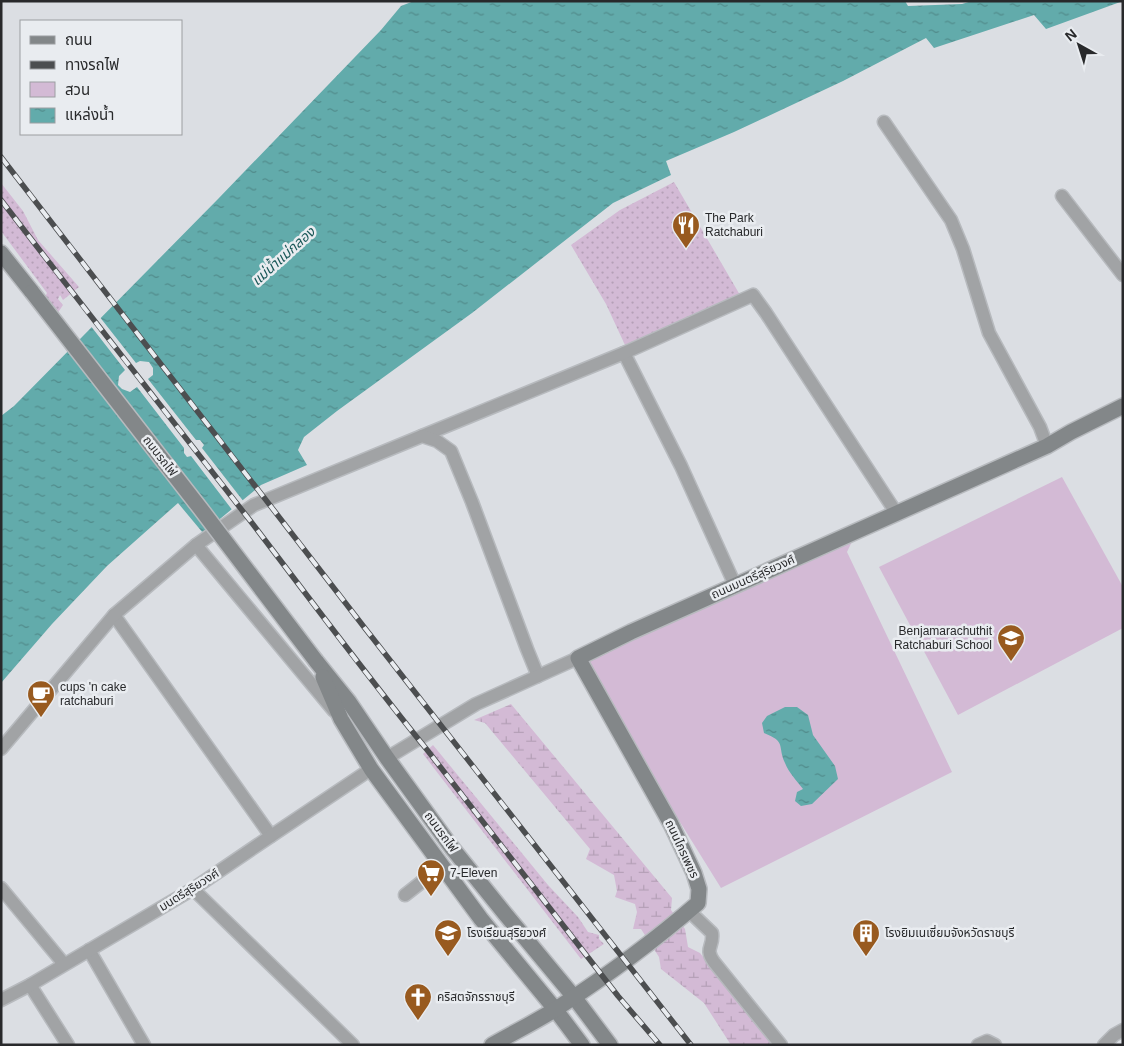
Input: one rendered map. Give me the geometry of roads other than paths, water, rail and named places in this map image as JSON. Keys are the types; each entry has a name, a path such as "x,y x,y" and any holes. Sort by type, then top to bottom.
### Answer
{"main road":[{"name":"ถนนรถไฟ","path":"1,253 349,702 452,848 574,997 610,1045"},
{"name":"ถนนมนตรีสุริยวงศ์","path":"578,658 735,585 1048,446 1071,432 1123,406"},
{"name":"ถนนไกรเพชร","path":"492,1045 574,997 643,948 698,903 699,889 694,873 671,824 578,658"},
{"name":"ถนนรถไฟ","path":"316,661 340,719 371,770 486,926 555,1009 582,1045"}],"street":[{"path":"884,122 951,220 963,249 989,333 1040,427 1048,446"},
{"path":"1062,196 1123,275"},
{"path":"1,748 114,615 196,545 254,505 624,353 753,295 897,514"},
{"path":"624,353 680,466 735,585"},
{"path":"422,436 437,441 451,452 538,676"},
{"path":"196,545 340,719"},
{"path":"114,615 270,836"},
{"name":"ถนนมนตรีสุริยวงศ์","path":"388,758 476,704 578,658"},
{"name":"มนตรีสุริยวงศ์","path":"1,1000 193,889 371,770"},
{"path":"405,895 442,866"},
{"path":"1,888 64,964"},
{"path":"193,889 353,1045"},
{"path":"687,912 712,933 713,941 709,947 710,957 781,1045"},
{"path":"89,950 144,1045"},
{"path":"30,984 68,1045"},
{"path":"1104,1045 1114,1035 1123,1030"},
{"path":"978,1045 987,1041 995,1045"}],"water":[{"name":"แม่น้ำแม่กลอง","path":"414,1 905,1 908,6 962,4 972,1 1123,1 1046,29 1034,15 934,48 926,38 843,81 734,132 666,161 671,175 613,203 472,313 304,437 298,450 307,465 261,485 203,533 178,503 107,566 52,624 1,683 1,416 14,406 218,199 381,30 401,6"},
{"path":"785,707 797,707 808,715 813,735 835,766 838,779 812,804 801,806 795,801 797,792 803,789 787,767 779,742 764,733 762,723 767,716"}],"railway":[{"path":"1,157 364,627 691,1045"},
{"path":"1,200 618,996 660,1045"}],"place":[{"name":"The Park Ratchaburi","path":"686,249"},
{"name":"Benjamarachuthit Ratchaburi School","path":"1011,662"},
{"name":"cups 'n cake ratchaburi","path":"41,718"},
{"name":"7-Eleven","path":"431,897"},
{"name":"โรงเรียนสุริยวงศ์","path":"448,957"},
{"name":"โรงยิมเนเซี่ยมจังหวัดราชบุรี","path":"866,957"},
{"name":"คริสตจักรราชบุรี","path":"418,1021"}]}
